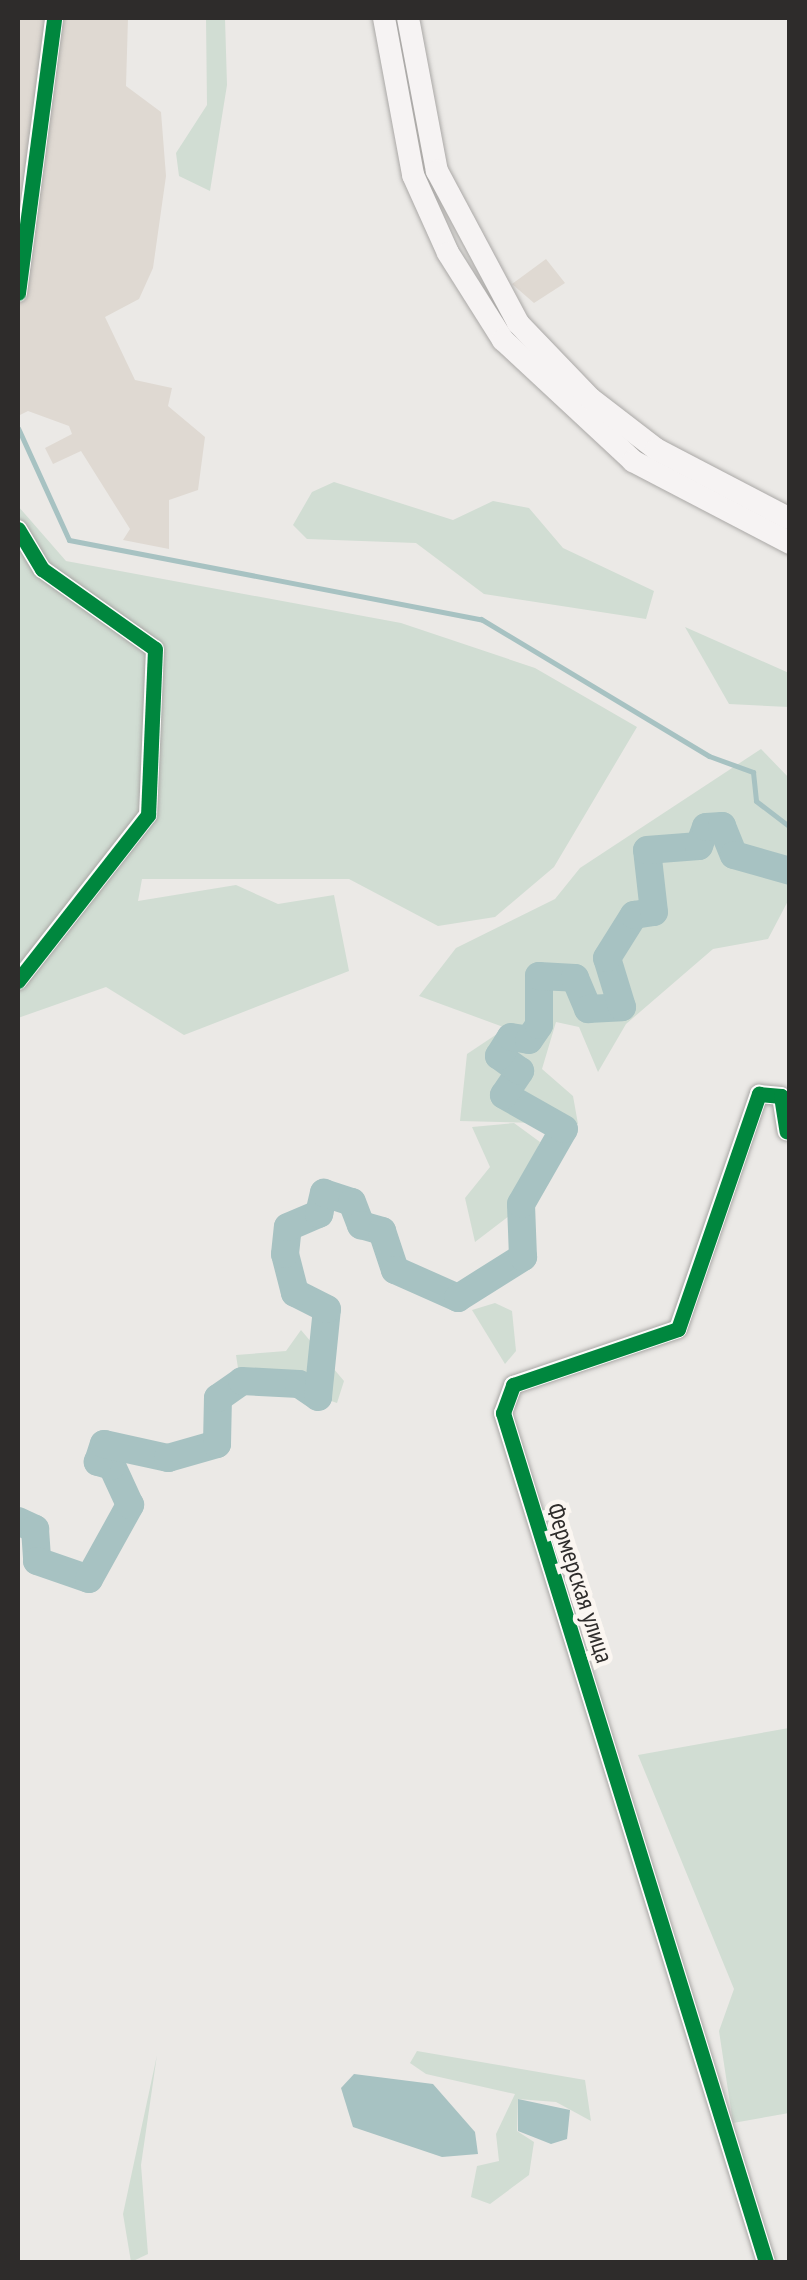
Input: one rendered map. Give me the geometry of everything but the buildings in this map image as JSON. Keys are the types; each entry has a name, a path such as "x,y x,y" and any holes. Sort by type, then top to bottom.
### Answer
{"main road":[{"path":"384,18 414,175 448,253 504,340 633,461 790,543"},
{"path":"408,18 437,171 518,323 591,400 656,449 790,519"}],"street":[{"path":"18,293 54,18"},
{"path":"18,529 42,569 144,640 154,662 148,815 18,982"},
{"name":"Фермерская улица","path":"766,2262 503,1413 513,1385 678,1329 759,1094 781,1096 787,1132"}],"shaded area":[{"path":"18,18 128,18 126,86 161,112 166,176 153,268 139,299 105,317 135,380 172,388 168,406 205,437 198,490 169,500 169,549 123,540 130,529 81,451 53,464 45,448 72,434 69,426 28,411 18,416"},
{"path":"206,18 225,18 227,85 210,191 179,176 176,153 207,105"},
{"path":"546,259 565,283 534,303 512,284"},
{"path":"334,482 453,520 493,501 529,508 563,548 654,591 646,619 484,594 416,543 307,539 293,525 312,492"},
{"path":"18,506 66,561 401,623 535,668 637,727 554,867 495,917 438,926 349,879 142,879 138,901 236,885 278,904 334,895 349,971 184,1035 106,987 18,1018"},
{"path":"685,627 789,673 789,707 729,704"},
{"path":"761,749 790,779 789,899 768,939 713,949 626,1024 598,1072 579,1027 556,1022 542,1069 573,1096 578,1124 460,1121 467,1054 506,1028 419,996 456,948 555,899 580,868"},
{"path":"514,1123 540,1142 509,1216 475,1242 465,1198 490,1167 472,1127"},
{"path":"495,1303 512,1311 516,1351 505,1364 472,1310"},
{"path":"301,1330 344,1381 337,1403 238,1368 236,1355 286,1351"},
{"path":"789,1728 789,2113 733,2123 719,2031 734,1989 638,1755"},
{"path":"417,2051 585,2080 591,2121 556,2102 518,2099 517,2131 534,2142 529,2175 490,2204 471,2197 477,2166 499,2161 496,2134 515,2094 426,2074 410,2063"},
{"path":"157,2055 141,2165 148,2254 131,2262 123,2214"}],"water":[{"path":"354,2074 433,2084 475,2132 478,2154 442,2157 353,2127 341,2088"},
{"path":"518,2099 570,2110 567,2139 551,2144 518,2131"}],"waterway":[{"path":"18,428 69,540 481,619 709,756 753,772 756,801 790,827"},
{"path":"18,1521 35,1529 37,1561 89,1579 130,1505 112,1466 98,1462 104,1444 168,1458 217,1444 218,1398 242,1381 299,1384 318,1397 327,1309 295,1293 285,1254 288,1227 319,1214 324,1193 352,1202 361,1225 382,1231 395,1270 458,1298 523,1257 521,1204 564,1129 504,1095 520,1071 499,1056 511,1037 529,1040 539,1025 539,976 575,978 588,1009 622,1007 607,958 634,915 654,912 647,850 699,846 706,827 722,826 734,855 790,871"}],"cycle path":[{"path":"18,293 54,18"},
{"path":"18,529 42,569 155,649 148,815 18,981"},
{"path":"766,2262 503,1413 513,1385 678,1329 759,1094 781,1096 787,1132"}]}
